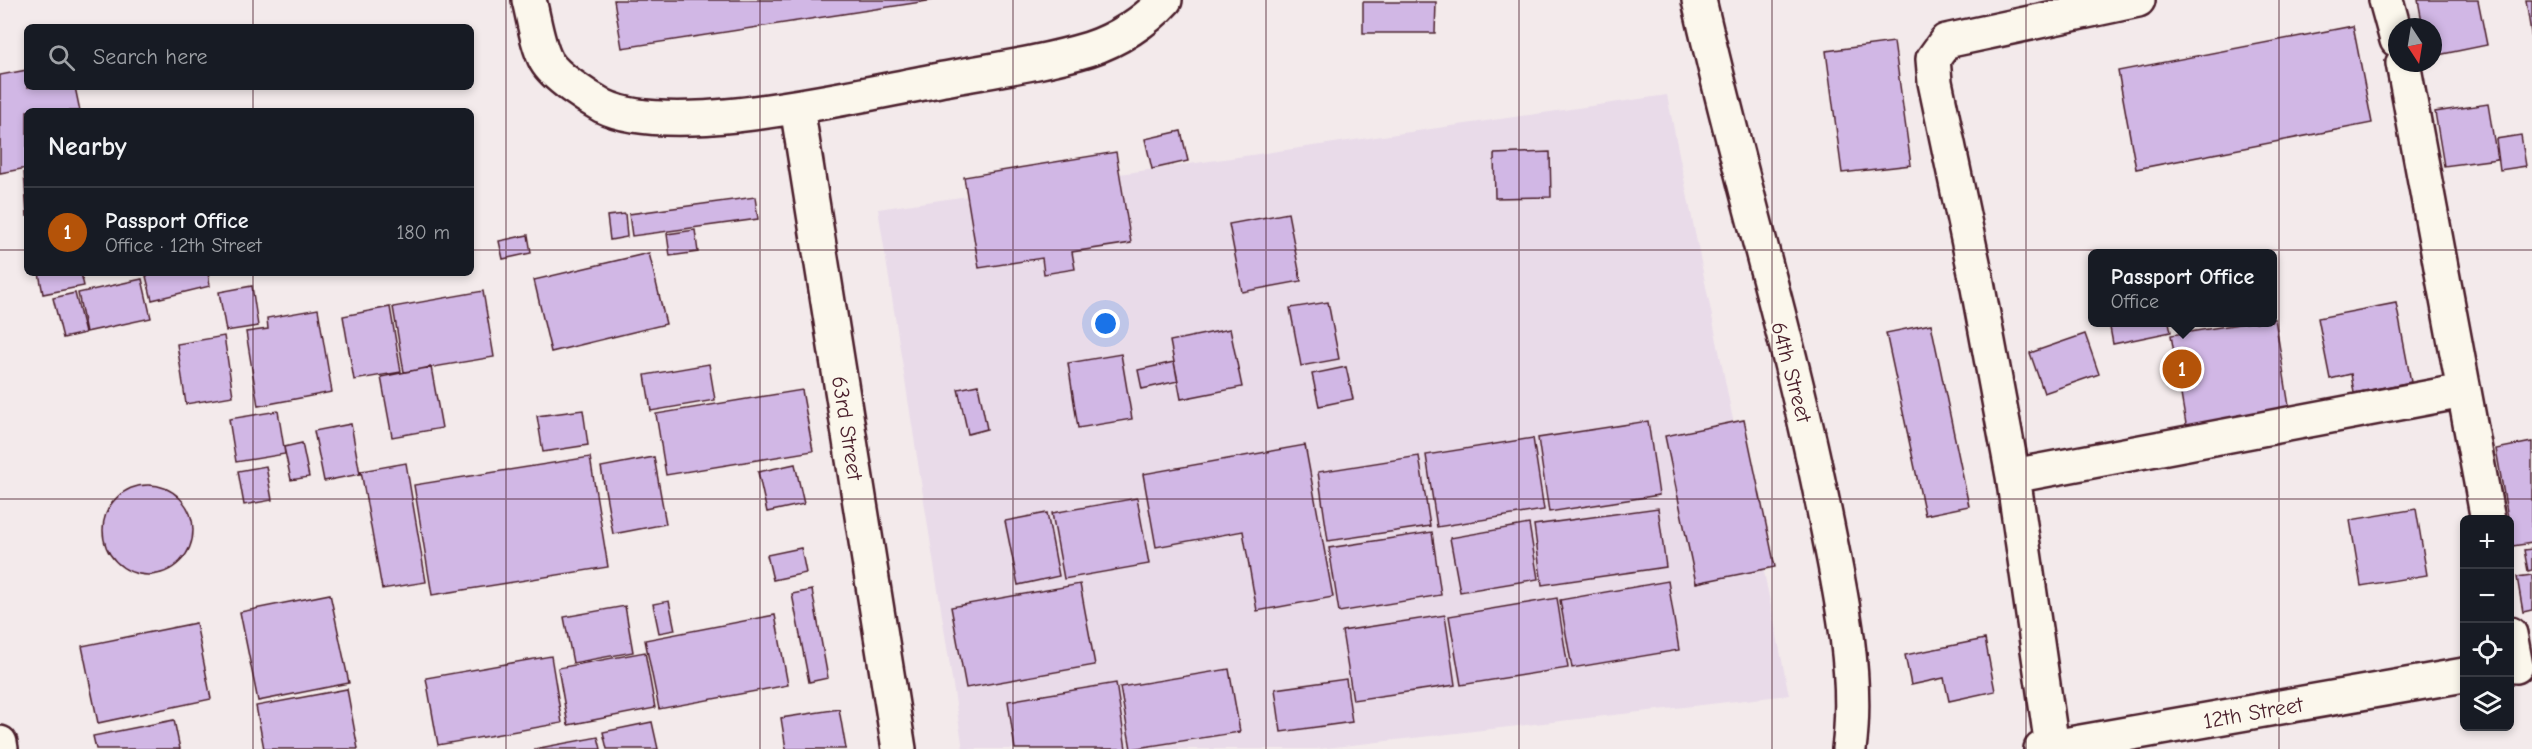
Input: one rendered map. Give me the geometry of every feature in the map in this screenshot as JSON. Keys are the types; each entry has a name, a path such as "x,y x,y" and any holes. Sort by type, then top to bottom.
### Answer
{"street":[{"path":"529,0 547,62 574,88 604,106 646,118 717,116 797,107 1030,63 1091,48 1153,13 1165,0"},
{"name":"64th Street","path":"1699,0 1724,109 1810,441 1840,589 1851,692 1849,749"},
{"path":"2047,748 2013,476 1978,288 1935,82 1933,59 1946,41 2138,0"},
{"path":"2386,0 2391,18"},
{"path":"2405,72 2487,515"},
{"name":"63rd Street","path":"797,107 899,749"},
{"path":"2013,476 2463,391"},
{"path":"2514,648 2519,665"},
{"name":"12th Street","path":"2047,748 2460,676"},
{"path":"0,743 1,749"}],"shaded area":[{"path":"1667,95 1789,695 1317,749 963,749 878,209"}],"building":[{"path":"614,0 934,0 622,48"},
{"path":"2418,0 2478,0 2487,45 2442,54 2442,18 2421,18"},
{"path":"2526,0 2532,0 2532,40"},
{"path":"1363,2 1436,2 1435,33 1363,33"},
{"path":"2353,26 2372,123 2136,169 2118,71"},
{"path":"1894,42 1911,165 1842,173 1826,51"},
{"path":"24,71 24,90 76,90 79,108 24,108 24,169 0,173 0,75"},
{"path":"2488,104 2497,159 2444,166 2435,112"},
{"path":"1181,131 1188,161 1152,169 1145,139"},
{"path":"2521,135 2526,166 2500,170 2496,139"},
{"path":"1116,152 1131,243 1072,252 1075,269 1044,274 1042,258 979,268 964,177"},
{"path":"1550,152 1551,197 1495,198 1494,154"},
{"path":"755,197 758,219 632,236 629,214"},
{"path":"1288,213 1301,281 1242,292 1229,224"},
{"path":"625,214 627,237 610,240 607,216"},
{"path":"695,230 698,252 670,256 667,234"},
{"path":"528,235 531,253 503,259 499,241"},
{"path":"649,253 666,324 551,352 534,280"},
{"path":"40,276 82,276 84,286 43,294"},
{"path":"146,276 208,276 210,286 152,300"},
{"path":"142,279 151,318 86,332 78,293"},
{"path":"252,286 258,326 226,331 219,292"},
{"path":"483,291 494,357 404,372 393,307"},
{"path":"75,293 85,333 63,338 53,298"},
{"path":"1328,302 1339,359 1301,366 1290,308"},
{"path":"2396,303 2411,382 2354,393 2351,374 2330,379 2318,318"},
{"path":"390,307 401,372 354,380 343,316"},
{"path":"318,309 332,392 258,406 246,332 268,329 267,318"},
{"path":"1931,324 1969,506 1925,515 1886,333"},
{"path":"2110,327 2170,327 2171,332 2113,344"},
{"path":"2220,327 2276,327 2291,419 2188,436 2171,335"},
{"path":"1230,329 1242,387 1181,399 1170,341"},
{"path":"2085,334 2099,374 2044,393 2030,353"},
{"path":"224,336 233,396 186,404 177,344"},
{"path":"1121,354 1132,419 1078,428 1068,363"},
{"path":"1174,362 1178,381 1142,389 1138,370"},
{"path":"709,364 715,400 651,411 645,375"},
{"path":"431,367 442,428 392,437 381,377"},
{"path":"1346,367 1353,399 1319,406 1312,374"},
{"path":"978,385 987,429 968,434 958,389"},
{"path":"802,390 813,451 666,475 656,414"},
{"path":"583,410 588,445 543,452 537,416"},
{"path":"278,411 285,454 236,462 229,419"},
{"path":"1744,420 1775,567 1696,583 1665,436"},
{"path":"1648,421 1659,495 1549,512 1538,438"},
{"path":"351,424 360,474 324,481 314,431"},
{"path":"1533,438 1544,510 1437,527 1426,455"},
{"path":"2532,442 2532,543 2514,546 2514,515 2508,515 2496,449"},
{"path":"302,443 309,477 291,480 284,447"},
{"path":"1305,445 1333,597 1257,611 1243,531 1156,547 1143,474"},
{"path":"1419,456 1430,526 1328,541 1318,472"},
{"path":"590,457 608,567 432,595 414,485"},
{"path":"654,457 666,524 613,534 601,467"},
{"path":"406,463 426,582 382,589 361,471"},
{"path":"795,464 804,504 767,512 758,472"},
{"path":"266,466 272,500 244,505 238,471"},
{"path":"148,485 165,488 180,498 190,513 193,530 190,547 180,562 165,572 148,575 131,572 116,562 106,547 103,530 106,513 116,498 131,488"},
{"path":"1137,498 1149,564 1064,579 1052,513"},
{"path":"1658,508 1666,567 1542,585 1534,525"},
{"path":"2416,509 2427,575 2361,586 2350,520"},
{"path":"1047,513 1059,576 1018,585 1005,521"},
{"path":"1529,524 1538,579 1460,592 1450,538"},
{"path":"1432,532 1441,595 1339,612 1329,548"},
{"path":"801,548 806,573 773,580 767,555"},
{"path":"2532,549 2532,570 2528,571 2524,550"},
{"path":"2532,575 2532,610 2523,612 2517,577"},
{"path":"1668,581 1679,650 1572,668 1560,600"},
{"path":"1080,584 1095,665 966,688 951,607"},
{"path":"812,590 828,678 809,682 792,594"},
{"path":"330,594 349,683 258,701 240,612"},
{"path":"1557,598 1568,668 1461,685 1449,616"},
{"path":"669,601 675,630 659,633 653,604"},
{"path":"625,606 633,652 573,663 564,617"},
{"path":"775,615 788,685 659,709 645,640"},
{"path":"1445,615 1455,685 1353,700 1342,631"},
{"path":"196,623 211,699 98,723 82,646"},
{"path":"1985,639 1995,691 1949,701 1944,678 1911,685 1905,655"},
{"path":"645,652 655,708 568,725 558,668"},
{"path":"551,656 562,723 438,745 426,678"},
{"path":"1229,669 1240,732 1131,749 1120,687"},
{"path":"1346,679 1352,722 1281,732 1275,689"},
{"path":"1116,683 1126,749 1015,749 1008,701"},
{"path":"347,689 358,749 264,749 256,706"},
{"path":"839,709 846,749 786,749 781,718"},
{"path":"174,720 180,749 96,749 93,736"},
{"path":"652,722 658,749 607,749 603,732"},
{"path":"598,737 601,749 534,749"}],"place":[{"name":"Passport Office","path":"2182,369"}]}
